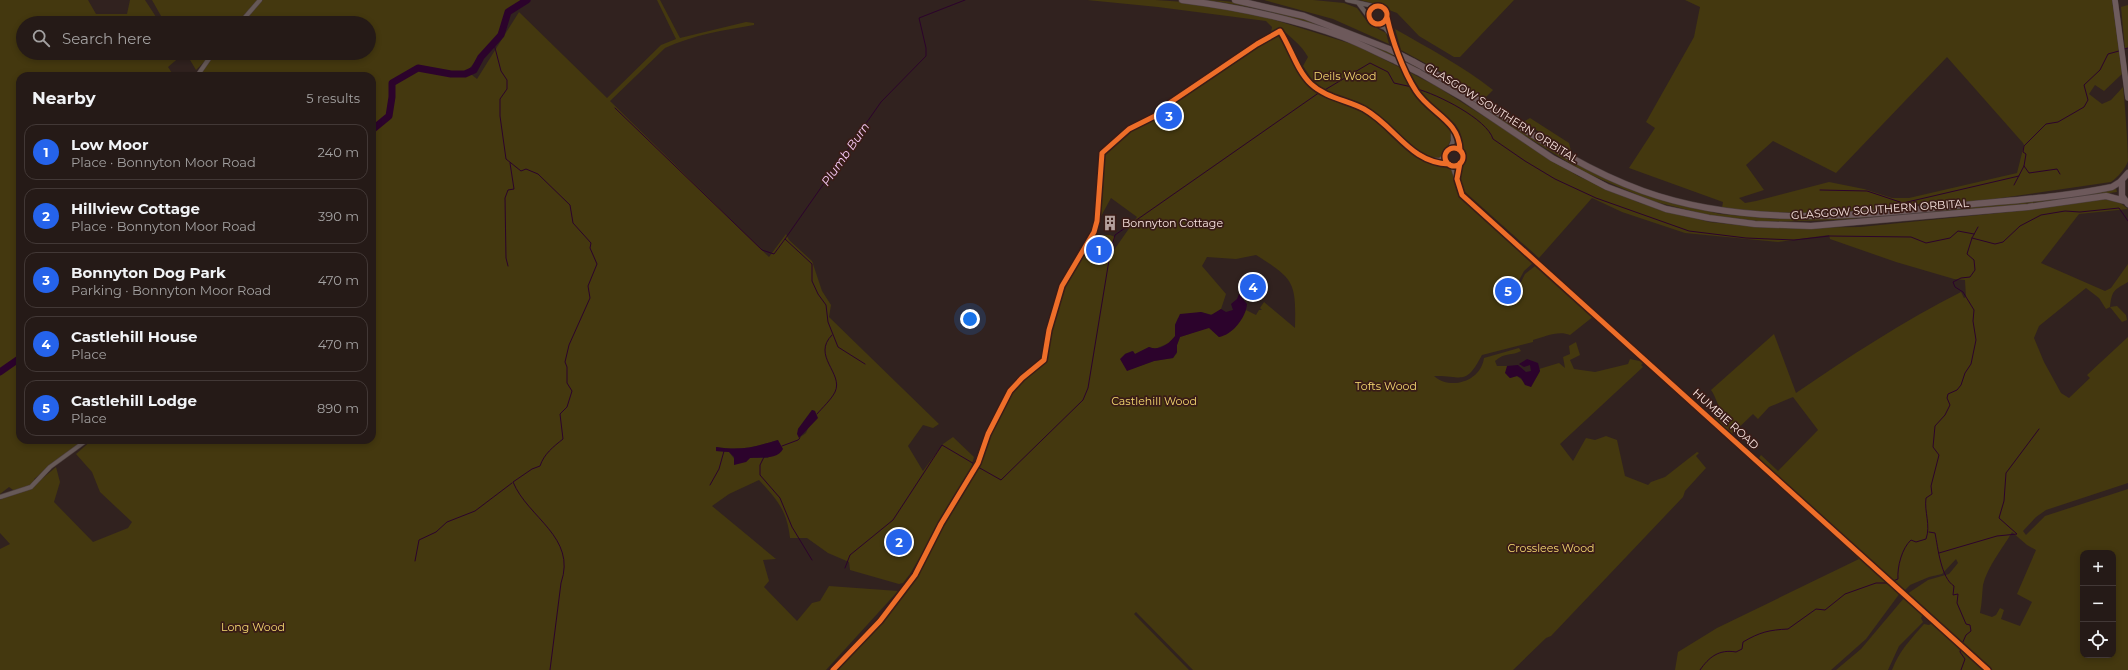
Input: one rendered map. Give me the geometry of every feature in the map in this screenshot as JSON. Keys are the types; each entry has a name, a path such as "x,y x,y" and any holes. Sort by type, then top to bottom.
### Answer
{"highway":[{"name":"GLASGOW SOUTHERN ORBITAL","path":"1182,0 1238,8 1301,24 1344,38 1418,72 1463,98 1552,158 1607,186 1666,209 1709,218 1755,224 1812,226 2028,207 2106,196 2126,203"},
{"name":"GLASGOW SOUTHERN ORBITAL","path":"1235,0 1304,16 1362,37 1445,79 1525,132 1585,166 1642,191 1693,206 1735,213 1818,217 1910,210 2062,195 2112,187 2122,179"},
{"path":"2126,203 2121,192 2122,179 2128,173"}],"main road":[{"path":"2115,0 2128,98"},
{"path":"2122,179 2128,169"}],"street":[{"path":"246,16 260,0"},
{"path":"1347,0 1383,8 1387,17 1391,36 1415,89 1425,103 1452,127 1459,136 1460,150 1463,157 1460,163 1457,179"},
{"path":"1357,3 1371,21 1384,28 1391,36"},
{"path":"1368,16 1369,11 1374,6"},
{"path":"1375,24 1383,23 1387,17"},
{"path":"833,670 880,621 915,575 942,524 978,463 988,434 1010,391 1022,378 1044,360 1049,330 1062,286 1094,232 1098,213 1102,153 1129,129 1155,116 1171,102 1257,44 1280,31 1310,84 1319,91 1365,110 1378,119 1410,148 1426,160 1437,164 1460,163"},
{"path":"200,72 208,60"},
{"path":"1426,160 1440,160 1445,156 1450,149 1454,136 1452,127"},
{"path":"1450,149 1455,148 1460,150"},
{"name":"HUMBIE ROAD","path":"1445,156 1457,179 1462,195 1988,670"},
{"path":"0,497 31,486 50,467 82,444"}],"green space":[{"name":"Long Wood","path":"0,0 88,0 96,14 127,14 130,0 145,0 155,16 16,16 16,60 176,60 168,67 171,72 16,72 16,444 79,444 34,479 37,483 56,467 60,482 54,502 93,542 128,528 132,522 100,492 92,472 76,454 87,444 376,444 376,72 202,72 209,62 208,60 376,60 376,16 248,16 263,0 530,0 523,1 508,10 496,38 467,71 477,79 519,12 607,98 661,45 676,39 657,0 660,0 680,38 746,22 754,23 754,25 698,36 665,48 610,101 769,257 786,234 789,240 812,261 822,291 831,305 829,317 939,424 933,428 923,425 908,446 923,471 943,444 953,437 974,457 970,472 910,574 903,583 899,584 850,570 849,562 828,553 807,538 790,538 789,528 784,513 776,500 759,480 729,494 712,506 776,559 763,560 769,581 764,587 797,621 812,603 820,601 829,586 898,591 826,670 0,670 0,549 10,544 0,533 0,500 16,492 9,487 0,494","holes":["812,410 815,411 806,433 799,438 798,429","778,440 768,458 750,458 746,462 735,460 729,452 716,451 717,447 734,449 748,448"]},
{"path":"152,0 258,0 244,16 161,16"},
{"name":"Deils Wood","path":"1087,0 1155,0 1185,2 1256,14 1355,45 1403,69 1418,98 1433,114 1450,128 1451,139 1440,158 1432,158 1423,155 1372,110 1317,87 1303,66 1308,57 1302,48 1279,27 1271,33 1272,27 1266,21 1158,7"},
{"path":"1205,0 1227,1 1251,5 1301,18 1350,35 1393,54 1393,57 1348,37 1302,21 1254,8"},
{"path":"1264,0 1313,0 1344,3 1357,8 1369,24 1386,33 1389,44 1333,19"},
{"path":"1360,0 1514,0 1460,57 1454,57 1419,36 1397,13 1389,10 1387,7"},
{"path":"1685,0 2112,0 2122,74 2104,91 2095,85 2089,94 2102,104 2111,100 2123,87 2128,161 2121,173 2111,182 1994,199 1935,205 1920,204 1863,211 1803,213 1763,212 1722,208 1723,202 1629,168 1655,128 1646,122 1694,37 1700,7","holes":["1947,57 2024,145 2017,173 1909,198 1892,198 1864,189 1829,182 1745,203 1739,198 1764,190 1746,165 1773,141 1836,173"]},
{"path":"2128,5 2128,48 2125,49 2121,7"},
{"path":"1395,29 1458,65 1493,90 1484,99 1447,75 1401,50"},
{"path":"1279,34 1282,36 1294,63 1305,82 1320,95 1356,108 1374,120 1414,155 1426,163 1450,166 1459,195 1534,262 1524,271 1516,286 1513,282 1508,284 1500,290 1496,298 1509,306 1525,274 1535,266 1538,266 1594,316 1570,335 1561,333 1551,334 1533,340 1533,342 1482,355 1471,372 1462,377 1434,376 1449,383 1464,381 1477,373 1482,366 1484,358 1519,348 1521,351 1502,356 1495,361 1497,366 1507,366 1507,375 1510,378 1517,376 1531,387 1540,371 1539,369 1559,363 1565,368 1563,357 1570,354 1569,346 1576,342 1580,355 1570,360 1574,369 1595,372 1628,364 1630,359 1644,362 1641,365 1643,367 1560,444 1573,461 1586,438 1595,440 1606,436 1617,440 1625,476 1648,485 1651,482 1665,477 1697,452 1699,453 1696,456 1706,468 1685,491 1683,497 1551,636 1546,638 1513,670 1193,670 1136,612 1134,614 1189,670 836,670 879,624 936,540 944,523 981,461 987,441 1014,389 1047,359 1050,332 1065,283 1083,254 1105,264 1107,253 1114,250 1137,217 1111,198 1099,220 1104,153 1129,130 1159,116 1170,128 1180,117 1169,105 1256,46","holes":["1256,255 1269,263 1286,277 1293,291 1295,301 1295,328 1264,302 1260,308 1262,310 1259,310 1256,315 1246,310 1234,329 1219,337 1209,327 1180,337 1177,345 1177,353 1173,358 1154,361 1131,369 1125,354 1132,351 1135,354 1149,347 1155,349 1169,343 1176,336 1175,325 1178,318 1201,312 1213,315 1221,309 1226,294 1202,266 1207,257 1236,259"]},
{"path":"190,60 206,60 196,70"},
{"path":"1412,64 1458,90 1541,144 1596,173 1666,201 1720,214 1777,219 1834,218 1984,206 2057,198 2116,188 2117,192 2009,206 1835,220 1766,222 1708,215 1652,201 1584,172 1412,66"},
{"path":"1409,72 1436,86 1578,176 1640,203 1709,222 1767,228 1860,227 2029,210 2103,199 2119,202 2128,209 2079,214 2041,263 2105,291 2111,288 2128,264 2128,282 2114,291 2110,307 2106,309 2099,298 2086,288 2039,326 2034,338 2044,362 2061,393 2069,398 2090,378 2087,375 2128,337 2128,483 2046,510 2036,517 2023,531 2026,535 2045,516 2128,489 2128,670 1991,670 1907,594 1928,580 1949,574 1958,563 1956,559 1942,574 1929,577 1910,585 1904,591 1758,459 1761,455 1778,471 1818,430 1793,397 1769,407 1758,419 1753,414 1732,434 1714,419 1722,410 1711,390 1774,334 1796,393 1897,327 1939,303 1961,292 1964,298 1966,297 1965,280 1954,279 1896,262 1830,239 1829,235 1778,242 1685,233 1622,212 1592,198 1539,258 1464,191 1460,183 1460,175 1465,157 1460,132 1455,124 1428,102","holes":["2012,532 2027,545 2036,550 2017,594 2032,602 2020,626 2001,619 2004,610 2000,608 1996,615 1992,617 1980,613 1985,578"]},
{"path":"1530,118 1569,143 1571,151 1523,122"},
{"path":"1103,235 1115,237 1113,246 1107,246 1101,237"},
{"path":"2117,306 2126,315 2127,320 2122,322 2110,307"},
{"path":"1771,477 1900,593 1866,639 1831,670 1675,670 1678,652 1717,628 1859,559"},
{"path":"1904,598 1923,614 1921,618 1923,622 1899,646 1888,670 1836,670 1861,649"},
{"path":"1932,623 1984,670 1892,670 1902,651 1914,635 1924,624 1929,625"}],"shaded area":[{"path":"1239,294 1247,304 1246,309 1238,325 1229,333 1219,337 1209,328 1180,337 1177,345 1177,352 1173,358 1154,361 1127,371 1120,359 1125,354 1133,351 1135,354 1149,347 1156,348 1170,342 1175,336 1175,325 1180,314 1201,312 1211,315 1221,309 1226,312 1233,310 1231,304 1237,299"},
{"path":"1527,359 1538,363 1540,371 1531,387 1525,385 1521,378 1517,376 1510,378 1505,373 1507,366 1518,365 1526,372 1531,371 1530,365 1524,367 1519,364"},
{"path":"812,410 815,411 818,418 799,438 797,434 798,429"},
{"path":"778,440 783,449 777,455 750,458 746,462 734,465 734,457 729,452 716,451 716,447 733,449 747,448"}],"waterway":[{"path":"376,127 389,116 392,97 392,83 418,68 451,74 465,74 474,70 481,57 501,35 508,12 527,0"},
{"name":"Plumb Burn","path":"865,364 838,347 828,322 826,305 818,294 812,281 812,264 785,239 881,102 926,56 926,48 919,18 965,0"},
{"path":"494,44 501,71 507,80 507,89 500,99 500,116 506,159 521,171 526,169 538,174 570,205 573,223 591,243 590,248 597,264 588,286 590,298 569,345 565,362 567,367 567,383 572,391 567,407 560,414 563,439 546,454 540,466 532,469 513,482 520,495 557,540 562,553 564,567 550,670"},
{"path":"2124,49 2128,48"},
{"path":"2014,185 2024,166 2026,154 2023,152 2024,146 2046,124 2058,122 2084,107 2088,100 2084,85 2100,70 2108,54 2119,51"},
{"path":"1323,91 1370,63 1388,72 1394,83 1412,87"},
{"path":"1417,89 1436,96 1460,108 1481,123 1489,131 1493,139 1555,179 1596,198 1689,231 1746,238 1794,240 1829,236 1911,237 1926,243 1950,238 1958,231 1974,234"},
{"path":"978,467 1001,480 1083,400 1088,388 1110,254 1115,235 1320,92"},
{"path":"615,108 762,250 774,254 785,239"},
{"path":"508,266 506,258 505,198 508,190 514,189 510,163"},
{"path":"2024,166 2029,173 2057,169 2060,174"},
{"path":"1820,190 1867,191 1903,203 2019,176"},
{"path":"1972,238 1995,244 2003,242 2020,226 2041,215 2065,211 2080,212 2119,208 2128,221"},
{"path":"1893,581 1898,579 1898,569 1901,558 1908,543 1911,540 1916,542 1926,539 1928,529 1926,498 1932,494 1931,486 1939,455 1933,447 1935,426 1945,415 1950,405 1947,398 1948,394 1957,390 1961,385 1965,373 1971,364 1976,340 1973,321 1974,310 1963,292 1955,287 1953,282 1961,278 1970,277 1975,270 1974,260 1967,254 1972,238 1978,227"},
{"name":"Plumb Burn","path":"817,414 829,401 835,392 837,385 826,357 825,350 826,343 832,335"},
{"path":"0,372 16,361"},
{"path":"1939,553 1997,536 2017,534 1999,518 2004,501 2006,473 2039,429"},
{"name":"Plumb Burn","path":"782,446 800,438"},
{"path":"845,568 850,555 893,520 942,445 976,465"},
{"path":"710,485 719,469 724,451"},
{"name":"Plumb Burn","path":"764,457 760,465 760,475 780,498 792,527 812,560"},
{"path":"415,561 419,540 436,532 447,522 475,511 512,483"},
{"path":"1929,532 1935,533 1943,570 1954,586 1953,595 1958,594 1957,603 1966,624 1970,625 1971,631 1966,635 1962,644"},
{"path":"1700,670 1707,661 1715,655 1730,651 1736,652 1742,649 1743,642 1760,634 1788,629 1816,609 1825,610 1845,594 1876,583 1888,583"},
{"path":"1961,647 1960,652 1965,659 1961,670"}],"cycle path":[{"path":"1374,6 1382,6 1387,11 1387,15 1385,22 1382,24 1374,24 1369,19 1369,11 1374,6"},
{"path":"1387,17 1398,55 1411,83 1422,99 1450,124 1455,131 1460,150"},
{"path":"833,670 880,621 915,575 941,524 978,463 988,434 1010,391 1022,378 1044,360 1049,330 1062,286 1094,232 1097,221 1102,153 1129,129 1155,116 1171,102 1257,44 1280,31 1302,73 1317,89 1330,96 1364,109 1375,116 1413,151 1424,158 1435,162 1449,164"},
{"path":"1454,148 1460,151 1463,157 1460,163 1454,166 1448,163 1445,157 1448,151 1454,148"},
{"path":"1460,163 1457,179 1462,195 1988,670"}],"place":[{"name":"Bonnyton Dog Park","path":"1169,116"},
{"name":"Bonnyton Cottage","path":"1110,223"},
{"name":"Low Moor","path":"1099,250"},
{"name":"Castlehill House","path":"1253,287"},
{"name":"Castlehill Lodge","path":"1508,291"},
{"name":"Hillview Cottage","path":"899,542"}],"park label":[{"name":"Tofts Wood","path":"1386,386"},
{"name":"Castlehill Wood","path":"1154,401"},
{"name":"Crosslees Wood","path":"1551,548"}]}
